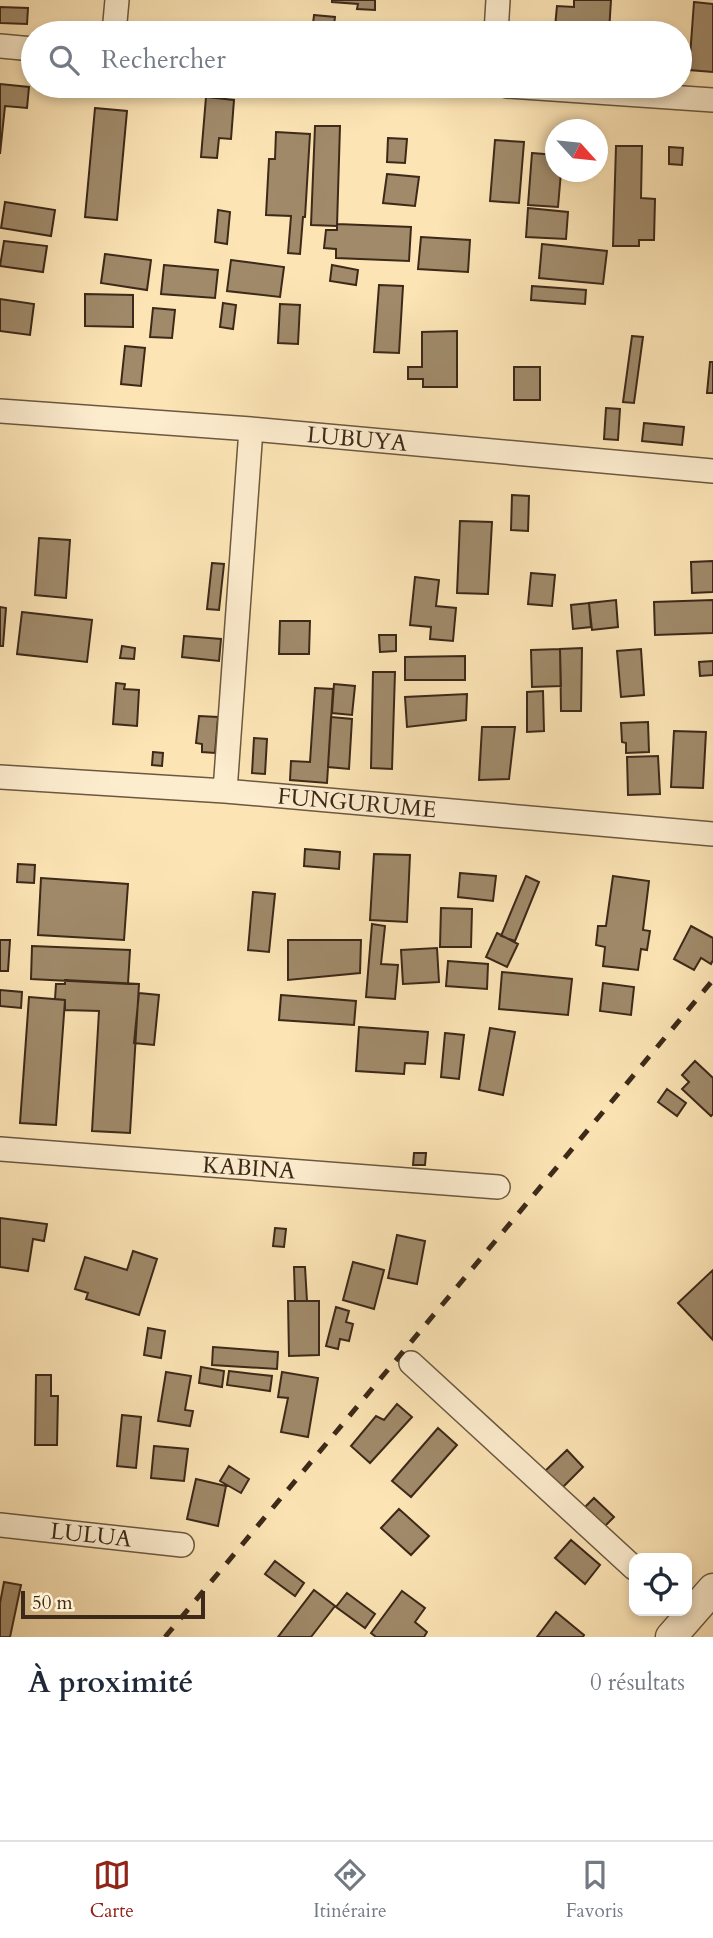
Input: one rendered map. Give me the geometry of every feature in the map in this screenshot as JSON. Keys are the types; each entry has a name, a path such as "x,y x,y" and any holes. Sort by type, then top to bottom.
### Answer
{"street":[{"path":"115,21 117,0"},
{"path":"497,21 498,0"},
{"path":"0,46 21,48"},
{"path":"684,98 713,100"},
{"name":"LUBUYA","path":"0,411 251,429 713,471"},
{"path":"225,791 251,429"},
{"name":"FUNGURUME","path":"0,777 225,791 713,834"},
{"name":"KABINA","path":"0,1149 498,1187"},
{"path":"411,1363 629,1563"},
{"name":"LULUA","path":"0,1525 182,1545"},
{"path":"680,1622 713,1589"}],"building":[{"path":"332,0 375,0 375,10 357,9 358,4"},
{"path":"574,0 611,0 610,21 556,21 557,6 574,7"},
{"path":"694,2 713,4 713,72 692,70"},
{"path":"0,7 28,8 27,21 21,21 21,24 0,23"},
{"path":"314,15 335,17 334,21 313,21"},
{"path":"0,84 21,86 21,98 28,98 27,108 5,106 0,154"},
{"path":"206,98 234,100 231,139 219,138 217,158 201,157"},
{"path":"95,108 127,111 117,220 85,217"},
{"path":"315,126 340,126 337,226 311,225"},
{"path":"276,132 310,134 300,254 288,253 291,216 266,215 269,159 275,159"},
{"path":"388,138 407,139 405,163 387,162"},
{"path":"495,140 524,142 519,203 490,201"},
{"path":"616,146 642,146 641,198 655,199 654,240 639,240 639,246 613,246"},
{"path":"669,147 683,148 682,165 669,164"},
{"path":"532,153 545,154 545,182 560,182 558,207 528,205"},
{"path":"387,174 419,177 415,206 383,203"},
{"path":"5,202 55,210 51,236 1,228"},
{"path":"528,208 568,212 566,239 526,237"},
{"path":"218,210 230,212 227,244 215,242"},
{"path":"337,224 411,227 409,261 336,258 336,249 324,248 326,230 337,230"},
{"path":"421,237 470,240 468,272 418,269"},
{"path":"4,241 47,246 43,272 0,266"},
{"path":"542,244 607,251 603,284 539,278"},
{"path":"105,254 151,260 147,290 101,283"},
{"path":"231,260 284,267 280,297 227,291"},
{"path":"164,265 218,270 215,298 161,294"},
{"path":"332,265 358,270 356,285 330,281"},
{"path":"379,285 403,286 399,353 374,352"},
{"path":"532,286 586,290 585,304 531,300"},
{"path":"85,294 133,295 133,327 85,326"},
{"path":"0,299 34,304 30,335 0,331"},
{"path":"223,303 236,305 233,329 220,327"},
{"path":"280,304 300,305 298,344 278,343"},
{"path":"153,308 175,310 172,338 150,337"},
{"path":"457,331 457,387 423,387 423,379 408,379 408,367 422,367 422,332"},
{"path":"632,336 643,337 634,403 623,402"},
{"path":"125,346 145,348 141,386 121,384"},
{"path":"710,362 713,362 713,393 707,393"},
{"path":"514,367 540,367 540,400 514,400"},
{"path":"606,408 620,409 618,440 604,439"},
{"path":"644,423 684,427 682,445 642,441"},
{"path":"512,495 529,496 528,531 511,530"},
{"path":"460,521 492,522 488,594 457,593"},
{"path":"39,538 70,540 66,598 35,595"},
{"path":"713,561 713,592 692,593 691,562"},
{"path":"212,563 224,564 219,610 207,609"},
{"path":"531,573 555,575 552,606 528,604"},
{"path":"415,577 439,580 436,606 456,608 453,641 430,639 431,627 410,625"},
{"path":"616,600 618,627 592,630 589,603"},
{"path":"713,600 713,633 655,635 654,602"},
{"path":"589,603 591,627 573,629 571,605"},
{"path":"0,607 6,608 3,646 0,646"},
{"path":"22,612 92,620 87,662 17,654"},
{"path":"280,621 310,621 309,654 279,654"},
{"path":"379,635 396,635 396,651 380,652"},
{"path":"184,636 221,639 219,661 182,657"},
{"path":"122,646 135,648 134,659 120,658"},
{"path":"582,648 581,711 561,711 560,649"},
{"path":"560,649 561,686 532,687 531,650"},
{"path":"641,649 644,695 621,697 617,651"},
{"path":"465,656 465,680 405,680 405,657"},
{"path":"713,661 713,675 700,676 699,662"},
{"path":"373,672 395,672 392,769 371,768"},
{"path":"116,683 125,684 124,689 139,690 137,726 113,724"},
{"path":"334,684 355,686 352,715 332,713"},
{"path":"315,688 333,689 327,783 290,780 291,761 310,762"},
{"path":"543,691 544,731 527,732 527,692"},
{"path":"467,694 466,720 407,727 405,697"},
{"path":"199,716 218,717 215,753 202,752 202,744 196,743"},
{"path":"331,717 352,719 349,769 328,767"},
{"path":"648,722 649,752 626,753 626,743 622,742 621,723"},
{"path":"482,727 515,727 509,779 479,780"},
{"path":"674,731 706,732 703,788 671,787"},
{"path":"254,738 267,739 265,774 252,773"},
{"path":"153,752 163,753 162,766 152,765"},
{"path":"658,756 660,794 628,795 627,757"},
{"path":"305,849 340,852 339,869 304,866"},
{"path":"374,854 410,855 407,922 370,920"},
{"path":"18,864 35,865 34,883 17,882"},
{"path":"460,873 496,876 493,901 458,897"},
{"path":"526,876 539,882 515,941 501,936"},
{"path":"613,876 649,881 643,930 650,931 647,950 641,949 638,970 603,966 605,947 596,945 598,926 606,926"},
{"path":"41,878 128,884 124,940 38,935"},
{"path":"253,892 275,894 269,952 248,950"},
{"path":"441,908 472,909 471,947 440,947"},
{"path":"372,924 385,926 381,964 398,965 395,999 366,997"},
{"path":"691,926 713,938 711,964 701,958 694,970 674,959"},
{"path":"497,933 518,944 507,967 486,957"},
{"path":"0,940 10,940 8,971 0,971"},
{"path":"288,940 361,940 360,973 288,980"},
{"path":"32,946 130,950 128,984 31,979"},
{"path":"437,948 439,982 403,984 401,950"},
{"path":"448,961 488,964 487,989 446,986"},
{"path":"502,972 572,979 568,1015 499,1009"},
{"path":"65,980 139,984 130,1133 92,1131 99,1011 65,1010 65,1000 55,999 56,984 65,984"},
{"path":"603,983 634,987 631,1015 600,1011"},
{"path":"0,990 22,992 21,1008 0,1006"},
{"path":"139,993 159,995 154,1045 134,1043"},
{"path":"281,995 356,1001 354,1025 279,1020"},
{"path":"29,997 65,1000 56,1125 20,1123"},
{"path":"359,1027 428,1032 425,1064 405,1063 404,1074 356,1071"},
{"path":"490,1028 515,1032 503,1095 479,1090"},
{"path":"445,1033 464,1035 459,1079 441,1077"},
{"path":"695,1061 713,1078 711,1116 682,1089 689,1082 682,1075"},
{"path":"667,1089 686,1103 677,1116 658,1102"},
{"path":"414,1153 426,1153 425,1165 413,1165"},
{"path":"0,1218 47,1224 44,1241 33,1239 28,1271 0,1267"},
{"path":"275,1228 286,1229 284,1247 273,1246"},
{"path":"397,1235 425,1241 417,1284 388,1278"},
{"path":"133,1251 157,1259 139,1315 86,1299 88,1293 75,1289 85,1257 127,1270"},
{"path":"353,1262 384,1270 374,1309 343,1300"},
{"path":"294,1267 305,1267 307,1301 295,1301"},
{"path":"713,1270 713,1340 678,1303"},
{"path":"288,1301 319,1301 319,1355 289,1356"},
{"path":"336,1307 349,1311 346,1322 353,1324 349,1341 340,1339 338,1349 326,1346"},
{"path":"148,1328 165,1331 161,1358 144,1355"},
{"path":"213,1347 278,1352 277,1369 212,1365"},
{"path":"201,1367 224,1371 222,1387 199,1383"},
{"path":"229,1371 272,1376 270,1391 227,1385"},
{"path":"166,1372 191,1376 185,1410 193,1411 190,1426 158,1421"},
{"path":"282,1372 318,1378 308,1437 281,1432 288,1398 278,1397"},
{"path":"36,1375 51,1375 51,1396 58,1396 57,1445 35,1445"},
{"path":"397,1404 412,1417 370,1463 351,1446 376,1416 384,1420"},
{"path":"122,1415 141,1417 136,1468 117,1466"},
{"path":"438,1428 457,1445 411,1497 392,1481"},
{"path":"154,1446 188,1449 184,1481 151,1478"},
{"path":"567,1450 583,1467 561,1489 544,1472"},
{"path":"229,1466 249,1479 241,1493 220,1481"},
{"path":"196,1479 226,1486 218,1526 187,1519"},
{"path":"594,1498 614,1517 601,1530 582,1510"},
{"path":"399,1509 429,1536 411,1555 381,1528"},
{"path":"571,1540 600,1565 585,1584 555,1558"},
{"path":"275,1561 304,1583 295,1596 265,1574"},
{"path":"4,1582 21,1585 10,1637 0,1637 0,1603"},
{"path":"314,1590 335,1606 311,1637 278,1637"},
{"path":"402,1591 425,1608 415,1622 427,1632 424,1637 376,1637 371,1633"},
{"path":"347,1593 375,1614 365,1628 336,1607"},
{"path":"556,1612 584,1635 583,1637 537,1637"}],"railway":[{"path":"165,1637 713,980"}]}
